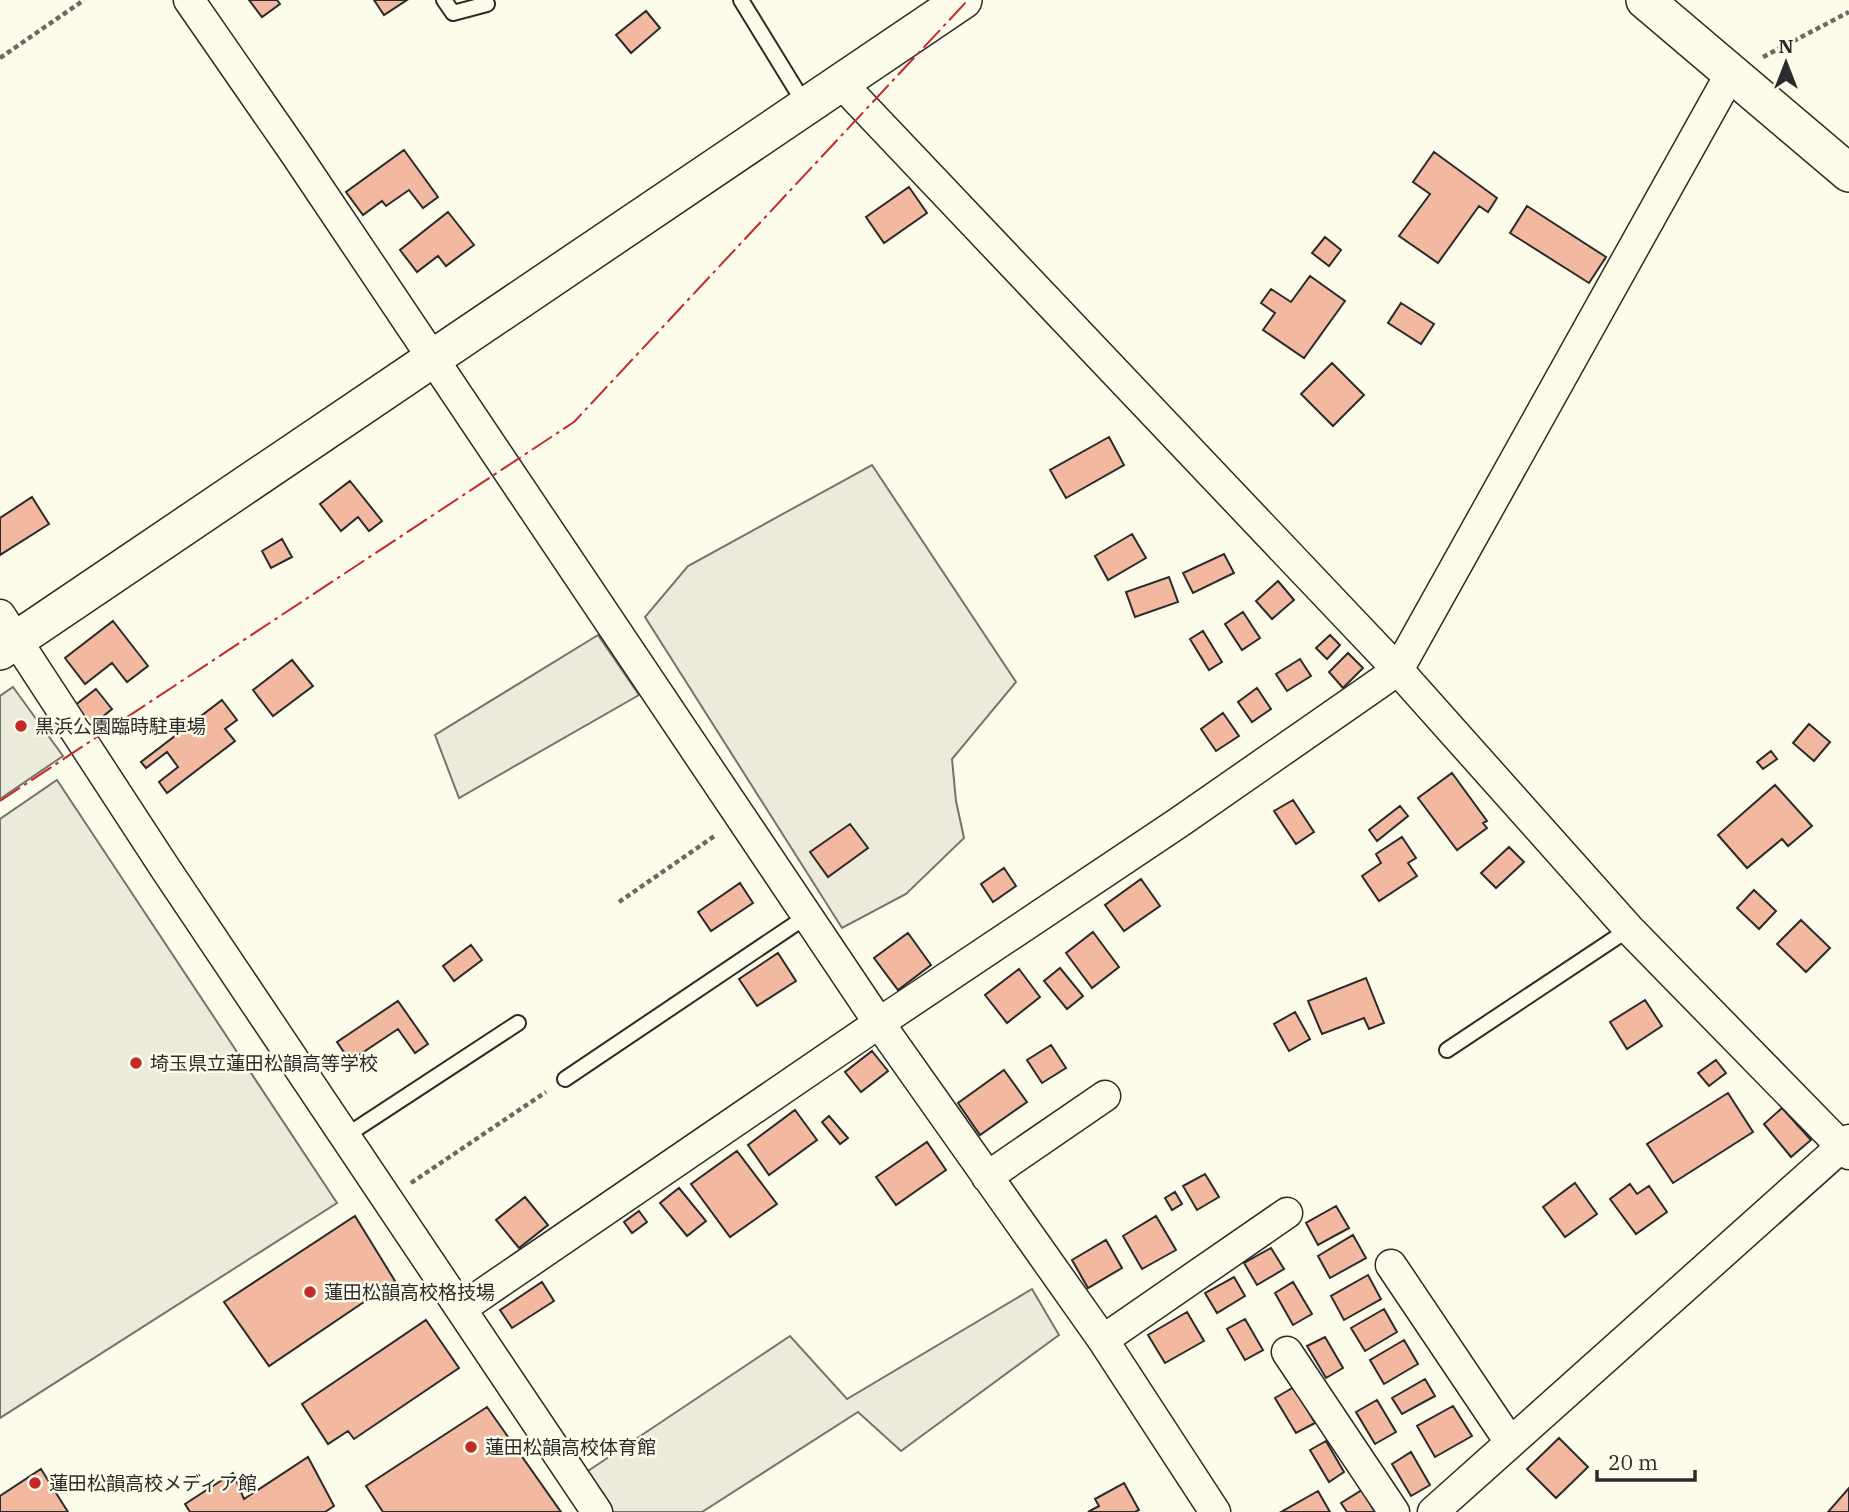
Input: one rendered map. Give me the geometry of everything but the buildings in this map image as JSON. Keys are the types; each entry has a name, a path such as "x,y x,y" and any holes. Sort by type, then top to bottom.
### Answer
{"street":[{"path":"189,0 879,1023 1102,1340 1215,1512"},
{"path":"597,1512 462,1308 5,635 432,359 963,0"},
{"path":"1645,0 1849,173"},
{"path":"462,1308 1178,823 1398,670 1731,73"},
{"path":"840,82 1398,670 1629,929 1846,1146 1433,1512"},
{"path":"987,1177 1105,1096"},
{"path":"1102,1340 1287,1213"},
{"path":"1391,1265 1510,1442"},
{"path":"1287,1352 1394,1512"}],"lane":[{"path":"444,0 453,13 487,4"},
{"path":"741,0 807,106"},
{"path":"565,1079 807,916"},
{"path":"1447,1050 1629,929"},
{"path":"344,1137 517,1023"}],"path":[{"path":"0,58 84,0"},
{"path":"1731,73 1849,12"},
{"path":"619,902 741,817"},
{"path":"387,1199 565,1079"}],"shaded area":[{"path":"872,465 1016,682 952,759 956,801 964,838 906,894 842,928 645,617 688,566"},
{"path":"598,635 639,695 459,798 435,735"},
{"name":"黒浜公園臨時駐車場","path":"13,687 63,756 0,799 0,696"},
{"path":"57,780 337,1203 0,1418 0,819"},
{"path":"1032,1289 1059,1335 901,1451 858,1412 702,1512 610,1512 585,1473 790,1336 847,1399"}],"power":[{"path":"0,801 574,422 968,0"}],"place":[{"name":"黒浜公園臨時駐車場","path":"21,726"},
{"name":"埼玉県立蓮田松韻高等学校","path":"136,1063"},
{"name":"蓮田松韻高校格技場","path":"310,1292"},
{"name":"蓮田松韻高校体育館","path":"471,1447"},
{"name":"蓮田松韻高校メディア館","path":"35,1483"}]}
